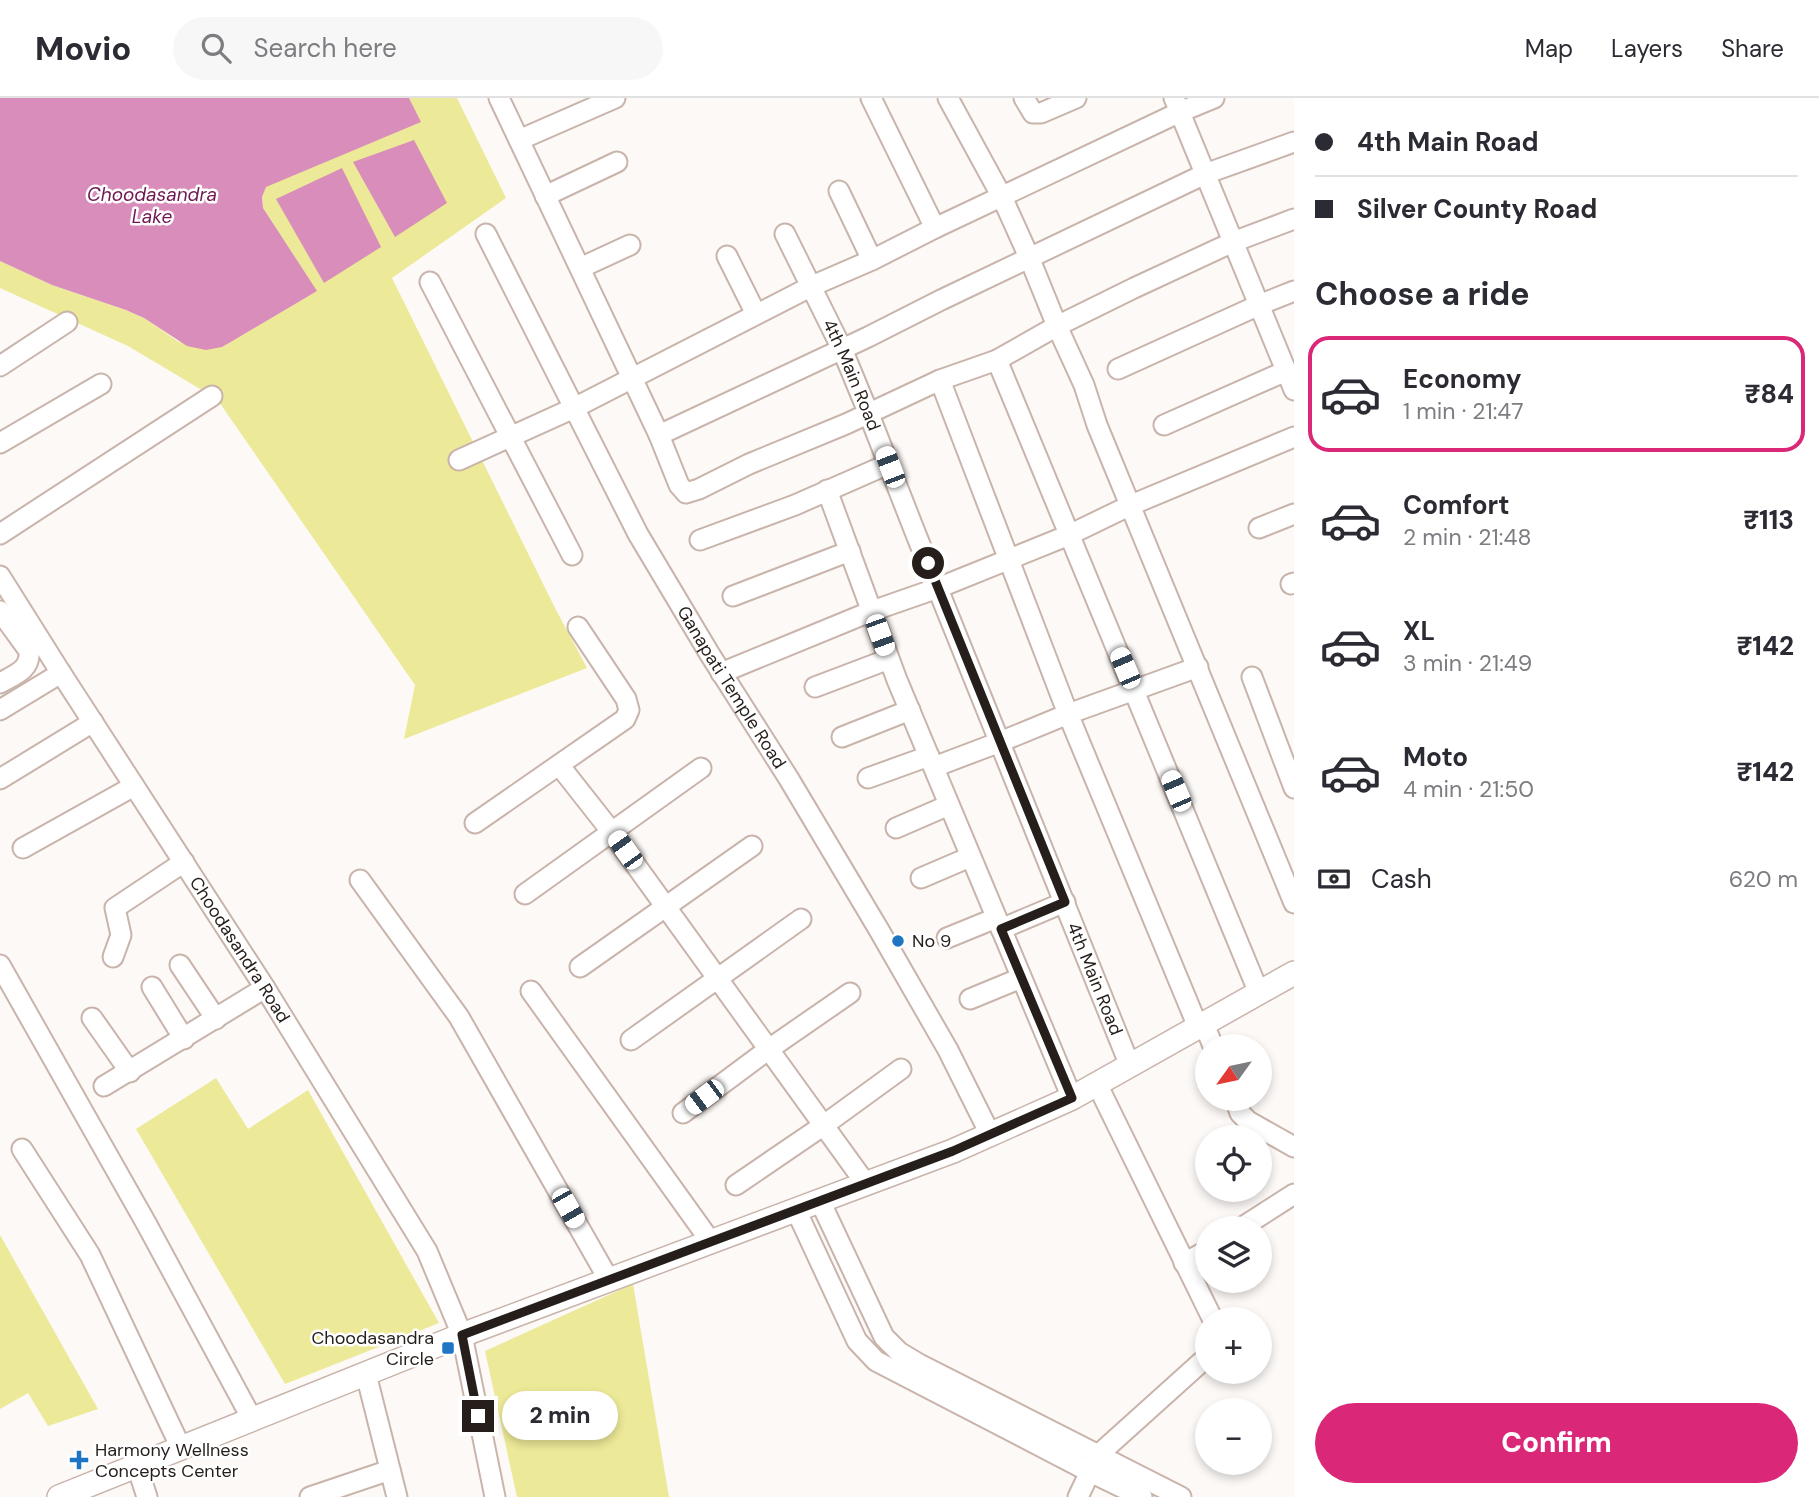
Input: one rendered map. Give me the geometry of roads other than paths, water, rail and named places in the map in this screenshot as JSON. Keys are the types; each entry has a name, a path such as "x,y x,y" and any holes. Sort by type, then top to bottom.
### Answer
{"main road":[{"path":"59,1497 462,1335 953,1151 1072,1098 1294,973"}],"street":[{"path":"499,98 659,435 679,485 687,493 940,380 997,360 1133,288 1233,242 1294,219"},
{"path":"519,141 615,98"},
{"path":"871,98 935,228"},
{"path":"948,98 1002,197 1029,257 1084,385 1097,425 1294,903"},
{"path":"1024,98 1030,110 1036,113 1076,98"},
{"path":"459,460 574,408 812,286 1002,197 1177,105 1214,98"},
{"path":"1164,425 1291,380 1177,105"},
{"path":"659,435 1205,174 1294,142"},
{"path":"545,196 617,162"},
{"path":"839,191 872,260"},
{"name":"Ganapati Temple Road","path":"486,234 638,534 879,930 948,1050 990,1134"},
{"name":"4th Main Road","path":"785,234 842,348 869,412 1130,1066"},
{"path":"580,268 630,245"},
{"path":"727,256 756,314"},
{"path":"430,282 572,555"},
{"path":"1118,369 1294,291"},
{"path":"0,366 67,322"},
{"path":"997,360 1259,993"},
{"path":"940,380 1068,714 1206,1034"},
{"path":"0,443 101,384"},
{"path":"0,534 212,396"},
{"path":"721,673 1069,535 1132,505 1294,437"},
{"path":"700,540 795,505 877,468"},
{"path":"827,490 889,659 1072,1098"},
{"path":"1259,528 1294,514"},
{"path":"733,596 850,551"},
{"name":"Choodasandra Road","path":"0,576 6,598 61,673 184,862 427,1251 462,1335 495,1497"},
{"path":"0,611 29,651 30,659 27,667 0,683"},
{"path":"475,823 625,719 629,710 626,699 578,628"},
{"path":"814,687 889,659"},
{"path":"868,778 1000,742 1198,667"},
{"path":"0,710 61,673"},
{"path":"1252,677 1294,788"},
{"path":"842,737 910,710"},
{"path":"0,779 93,722"},
{"path":"559,765 611,831 866,1184"},
{"path":"525,894 701,768"},
{"path":"23,848 134,786"},
{"path":"896,828 949,804"},
{"path":"580,967 751,846"},
{"path":"921,878 970,857"},
{"path":"113,957 121,935 115,908 184,862"},
{"path":"360,880 459,1017 609,1280"},
{"path":"947,938 1065,902"},
{"path":"631,1041 801,919"},
{"path":"180,965 216,1018"},
{"path":"2,974 146,1223 252,1419"},
{"path":"970,999 1021,978"},
{"path":"152,987 184,1039"},
{"path":"104,1086 265,988"},
{"path":"531,991 711,1242"},
{"path":"683,1113 850,993"},
{"path":"92,1018 130,1072"},
{"path":"736,1185 901,1069"},
{"path":"1097,1084 1206,1307"},
{"path":"1239,1111 1248,1121 1294,1147"},
{"path":"22,1149 90,1255 181,1448"},
{"path":"1260,1216 1294,1194"},
{"path":"820,1201 884,1337 899,1352 1094,1464 1142,1497"},
{"path":"796,1210 857,1341 876,1361 1094,1464 1169,1494"},
{"path":"1184,1263 1195,1257"},
{"path":"867,1352 884,1337"},
{"path":"1078,1497 1094,1464 1195,1368"},
{"path":"366,1374 397,1497"},
{"path":"137,1466 147,1497"},
{"path":"310,1497 342,1492 390,1470"}],"water":[{"name":"Choodasandra Lake","path":"0,98 409,98 421,122 266,187 262,197 263,208 317,291 222,347 206,350 187,346 144,318 126,310 52,285 0,261"},
{"path":"414,140 447,203 395,237 353,162"},
{"path":"342,168 381,247 324,283 276,199"}],"place":[{"name":"No 9","path":"898,941"},
{"name":"Choodasandra Circle","path":"448,1348"},
{"name":"Harmony Wellness Concepts Center","path":"79,1460"}]}
